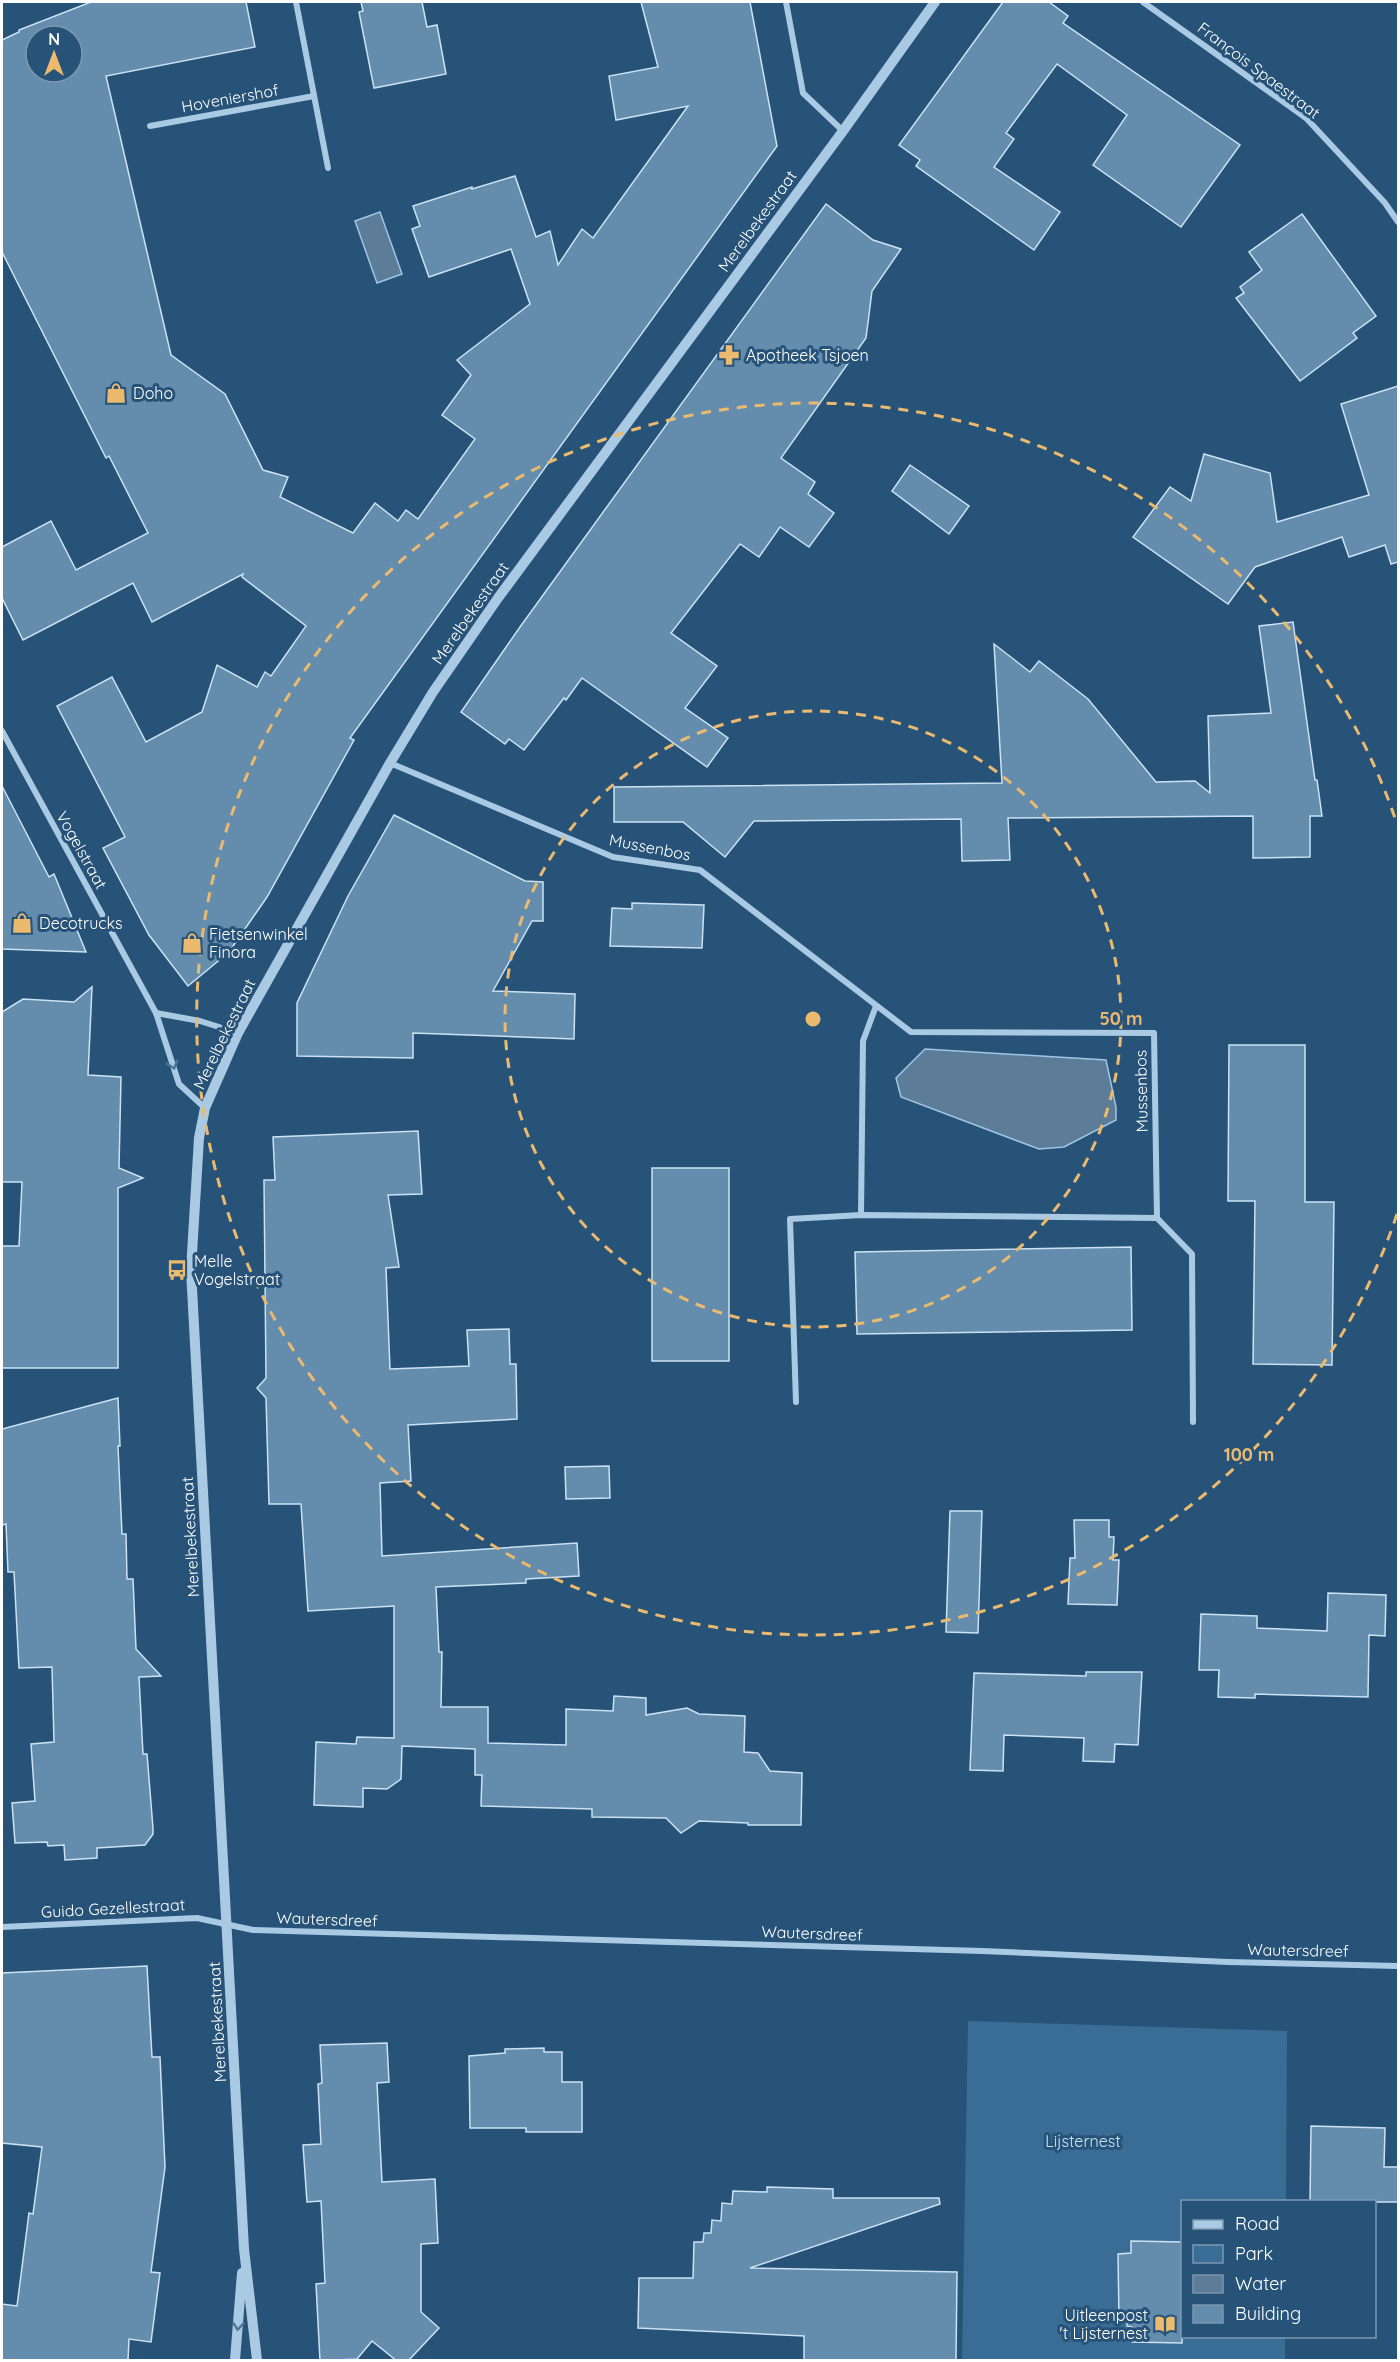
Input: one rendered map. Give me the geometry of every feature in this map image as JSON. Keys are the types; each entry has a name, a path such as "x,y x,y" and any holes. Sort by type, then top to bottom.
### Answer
{"street":[{"path":"296,2 328,168"},
{"path":"786,2 803,93 843,131"},
{"name":"Merelbekestraat","path":"257,2361 244,2249 191,1270 199,1138 205,1108 238,1033 433,692 498,598 843,131 935,2"},
{"name":"François Spaestraat","path":"1143,2 1306,118 1385,203 1398,222"},
{"name":"Hoveniershof","path":"150,126 314,96"},
{"name":"Vogelstraat","path":"2,731 156,1013 179,1084 205,1108"},
{"name":"Mussenbos","path":"390,764 613,857 700,870 910,1032 1154,1033 1156,1218"},
{"path":"861,1215 862,1041 876,1006"},
{"path":"156,1013 200,1020 238,1033"},
{"path":"796,1402 790,1219 861,1215 1156,1218 1192,1254 1193,1422"},
{"name":"Guido Gezellestraat","path":"2,1927 197,1918 226,1924"},
{"name":"Wautersdreef","path":"226,1924 253,1930 272,1931 983,1951 1228,1962 1398,1966"},
{"name":"Merelbekestraat","path":"236,2361 244,2249"}],"green space":[{"name":"Lijsternest","path":"968,2021 1287,2031 1286,2200 1181,2200 1181,2338 1285,2338 1285,2360 962,2360"}],"water":[{"path":"380,212 402,274 377,283 355,221"},
{"path":"925,1049 1106,1060 1116,1107 1116,1120 1064,1147 1039,1149 901,1097 896,1078"}],"building":[{"path":"91,2 246,2 255,47 106,76 171,355 225,394 263,470 288,477 280,497 353,533 375,503 398,521 406,510 418,519 475,439 442,415 471,375 457,360 530,304 511,249 429,277 412,229 420,226 413,206 515,176 536,237 550,231 558,265 582,229 593,238 688,106 616,120 609,76 658,67 641,2 750,2 777,146 350,738 354,740 267,897 229,952 188,986 149,935 103,848 125,837 57,706 112,677 146,742 202,712 217,665 257,687 265,672 271,676 306,626 242,577 243,574 152,622 133,583 23,640 2,598 2,547 51,521 76,570 148,533 109,456 106,458 2,252 2,40 24,28 24,84 84,84 84,24 34,24"},
{"path":"361,2 422,2 427,27 437,25 446,74 374,88 359,12 363,11"},
{"path":"1003,2 1049,2 1068,16 1063,23 1240,145 1181,227 1093,165 1127,115 1057,64 1006,133 1014,139 994,167 1060,212 1034,250 916,166 920,160 899,145"},
{"path":"826,204 873,240 901,249 872,291 866,338 781,458 815,482 808,494 834,513 809,547 780,527 759,557 740,544 671,633 717,666 685,708 728,738 707,767 582,678 524,750 509,739 505,744 461,712"},
{"path":"1302,214 1376,316 1353,333 1357,338 1300,381 1236,298 1244,293 1240,287 1262,270 1249,252"},
{"path":"1398,386 1398,562 1391,564 1385,545 1349,557 1342,537 1255,567 1228,604 1133,537 1170,487 1191,501 1204,454 1270,473 1277,522 1369,495 1341,404"},
{"path":"910,465 969,506 949,534 892,491"},
{"path":"1293,622 1322,816 1310,816 1310,857 1253,858 1253,816 1008,818 1010,860 962,861 961,819 754,821 725,857 683,822 614,822 614,787 1002,783 994,644 1030,672 1039,661 1088,699 1156,782 1195,781 1210,793 1208,716 1271,713 1259,626"},
{"path":"2,786 49,877 54,874 86,952 2,949"},
{"path":"394,815 525,881 543,882 543,921 532,921 493,991 575,994 574,1039 413,1033 413,1058 297,1056 297,1003 348,896"},
{"path":"632,903 704,905 702,948 610,946 612,908 632,909"},
{"path":"92,987 88,1075 121,1077 119,1168 143,1178 118,1188 118,1368 2,1368 2,1246 19,1246 22,1182 2,1182 2,1012 23,999 74,1002"},
{"path":"1229,1045 1305,1045 1305,1202 1334,1202 1332,1365 1253,1364 1255,1201 1228,1201"},
{"path":"418,1131 422,1194 388,1195 399,1267 386,1268 390,1369 469,1366 467,1330 509,1329 510,1364 516,1364 517,1419 408,1425 411,1481 380,1483 382,1556 577,1543 579,1576 526,1579 526,1583 436,1587 439,1652 442,1652 441,1707 488,1707 488,1743 566,1745 566,1709 613,1711 614,1696 646,1698 646,1715 687,1708 699,1714 745,1716 744,1752 758,1753 770,1771 802,1773 801,1825 748,1825 748,1823 699,1821 681,1833 666,1818 592,1817 592,1809 481,1806 482,1775 475,1775 475,1749 402,1746 401,1779 387,1789 363,1788 363,1807 314,1805 316,1742 356,1744 357,1737 394,1738 394,1606 308,1611 301,1504 269,1504 266,1398 257,1388 266,1378 264,1180 275,1180 273,1137"},
{"path":"652,1168 729,1168 729,1361 652,1361"},
{"path":"1131,1247 1132,1330 857,1334 855,1252"},
{"path":"118,1398 122,1534 126,1534 127,1579 133,1579 136,1649 161,1676 139,1677 143,1754 147,1754 153,1834 145,1845 97,1848 97,1858 65,1860 64,1845 48,1846 47,1842 15,1843 12,1803 35,1801 31,1744 54,1742 52,1667 19,1668 14,1572 8,1572 6,1524 2,1525 2,1429"},
{"path":"609,1466 610,1498 566,1499 565,1467"},
{"path":"950,1511 982,1511 978,1633 946,1632"},
{"path":"1074,1520 1109,1520 1109,1537 1114,1537 1113,1560 1119,1560 1117,1605 1068,1604 1070,1558 1075,1558"},
{"path":"1328,1593 1386,1595 1385,1636 1369,1635 1368,1697 1255,1694 1255,1698 1218,1697 1219,1670 1199,1670 1201,1614 1257,1616 1257,1628 1327,1631"},
{"path":"1086,1672 1142,1672 1138,1745 1115,1744 1114,1762 1083,1761 1084,1738 1004,1735 1003,1771 970,1770 974,1673 1086,1676"},
{"path":"147,1966 152,2057 160,2057 165,2167 151,2272 160,2273 151,2342 129,2339 128,2361 2,2361 2,2304 17,2306 29,2213 33,2214 42,2147 2,2143 2,1973"},
{"path":"387,2043 389,2082 377,2083 382,2182 435,2179 438,2243 421,2244 421,2312 439,2328 408,2361 397,2361 372,2341 357,2359 320,2361 316,2284 325,2283 321,2201 307,2202 303,2145 321,2144 318,2084 322,2083 320,2045"},
{"path":"544,2048 544,2052 562,2052 562,2082 582,2082 582,2132 526,2132 526,2128 470,2128 469,2056 505,2053 505,2049"},
{"path":"1311,2126 1385,2128 1384,2167 1398,2167 1398,2202 1310,2200"},
{"path":"767,2187 833,2189 833,2198 939,2198 940,2204 750,2268 957,2272 956,2361 804,2361 804,2336 638,2328 639,2278 693,2278 694,2242 703,2242 704,2233 711,2233 712,2220 721,2221 722,2203 732,2204 733,2191 767,2192"},
{"path":"1131,2241 1181,2242 1182,2343 1132,2342 1132,2327 1127,2326 1127,2319 1119,2319 1118,2254 1131,2253"}],"place":[{"name":"Apotheek Tsjoen","path":"729,355"},
{"name":"Doho","path":"116,393"},
{"name":"Decotrucks","path":"22,923"},
{"name":"Fietsenwinkel Finora","path":"192,943"},
{"name":"Melle Vogelstraat","path":"177,1270"},
{"name":"Uitleenpost 't Lijsternest","path":"1165,2324"}]}
